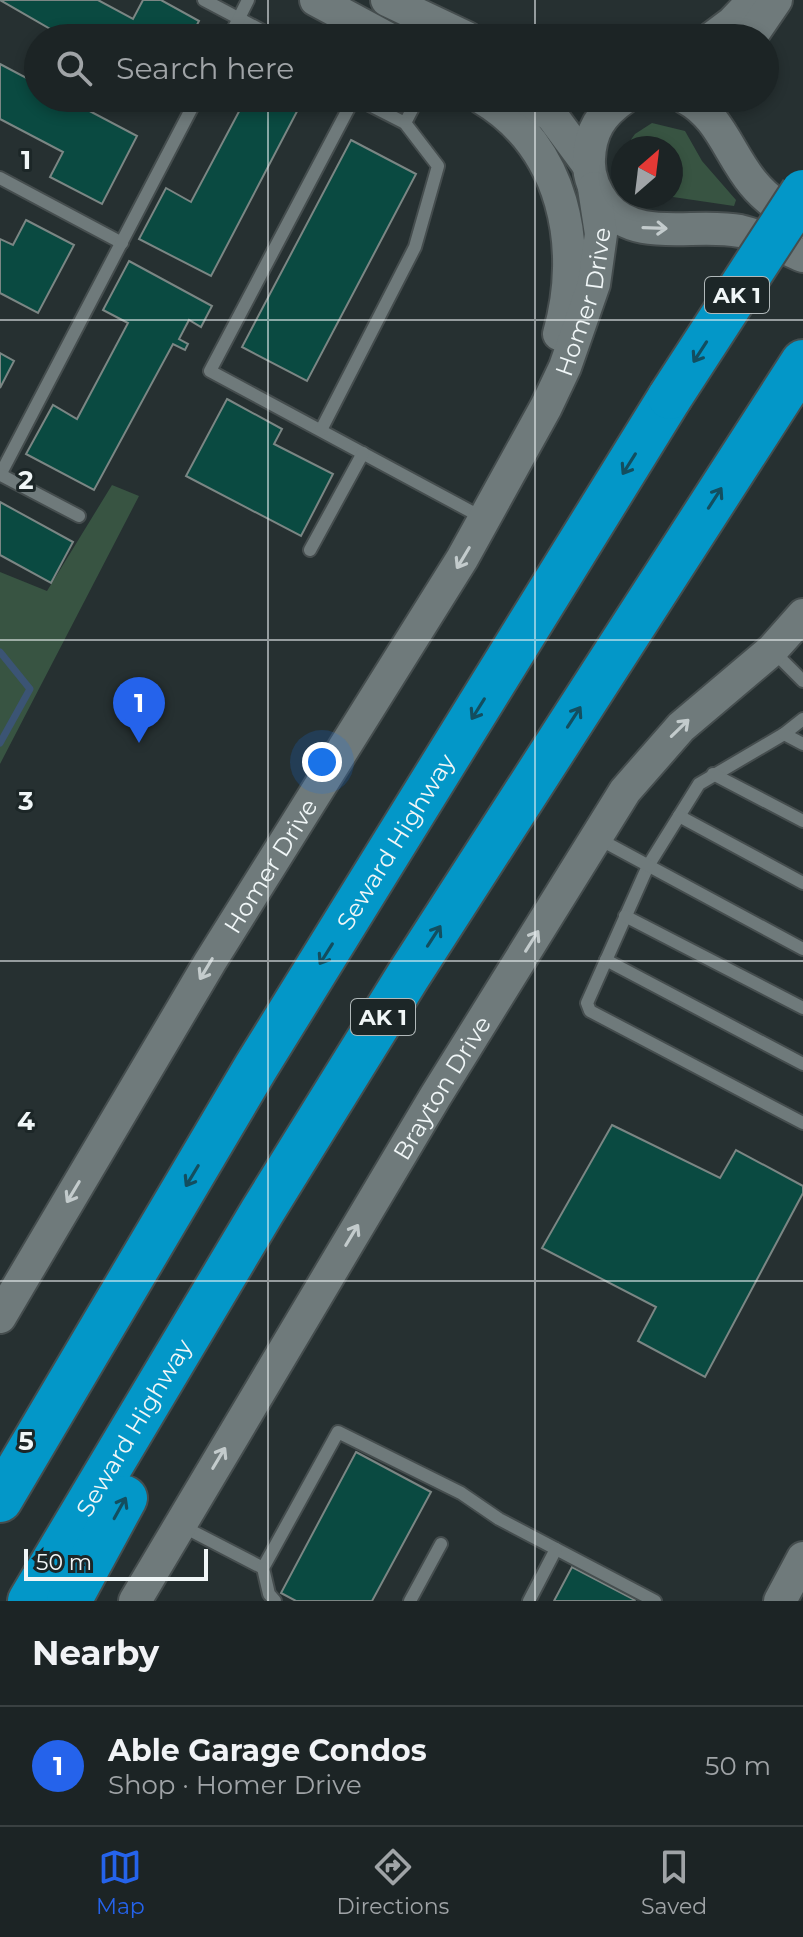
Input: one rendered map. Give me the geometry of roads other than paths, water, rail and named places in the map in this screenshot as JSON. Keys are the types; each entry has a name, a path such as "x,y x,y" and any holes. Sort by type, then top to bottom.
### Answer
{"highway":[{"name":"Seward Highway","path":"0,1500 256,1067 670,397 803,192"},
{"name":"Seward Highway","path":"30,1601 262,1212 408,976 803,362"},
{"path":"69,1601 408,976"},
{"path":"0,1486 51,1411"}],"street":[{"path":"316,0 360,24"},
{"path":"387,0 438,24"},
{"path":"731,24 754,0"},
{"path":"760,24 776,0"},
{"path":"501,112 515,122 543,157 560,195 569,241 569,290 563,323 526,440"},
{"path":"546,112 552,116 611,212 629,224 654,229 701,227 741,231 803,256"},
{"path":"591,177 589,147 597,123 606,112"},
{"path":"704,112 713,119 753,183 771,202 803,222"},
{"name":"Homer Drive","path":"0,1317 203,975 486,520 565,367 594,284 601,234 591,177"},
{"name":"Brayton Drive","path":"135,1601 427,1111 635,778 667,741 700,709 772,650 803,615"},
{"path":"780,1601 803,1558"}],"lane":[{"path":"204,0 250,24"},
{"path":"236,24 248,0"},
{"path":"79,516 1,475 190,112"},
{"path":"348,112 210,371 486,520"},
{"path":"321,430 415,247 438,166 405,123 383,112"},
{"path":"405,123 411,112"},
{"path":"0,178 122,243"},
{"path":"310,550 363,453"},
{"path":"772,650 803,681"},
{"path":"803,719 784,734 699,784 648,866 587,1003 590,1011 803,1123"},
{"path":"784,734 803,744"},
{"path":"713,774 803,821"},
{"path":"679,816 803,883"},
{"path":"596,838 803,949"},
{"path":"625,916 803,1008"},
{"path":"606,960 803,1064"},
{"path":"275,1601 269,1594 263,1568 338,1432 461,1493 499,1519 655,1601"},
{"path":"179,1525 263,1568"},
{"path":"410,1601 441,1544"},
{"path":"529,1601 556,1549"}],"waterway":[{"path":"0,652 30,689 0,743"}],"place":[{"name":"Able Garage Condos","path":"139,743"}]}
